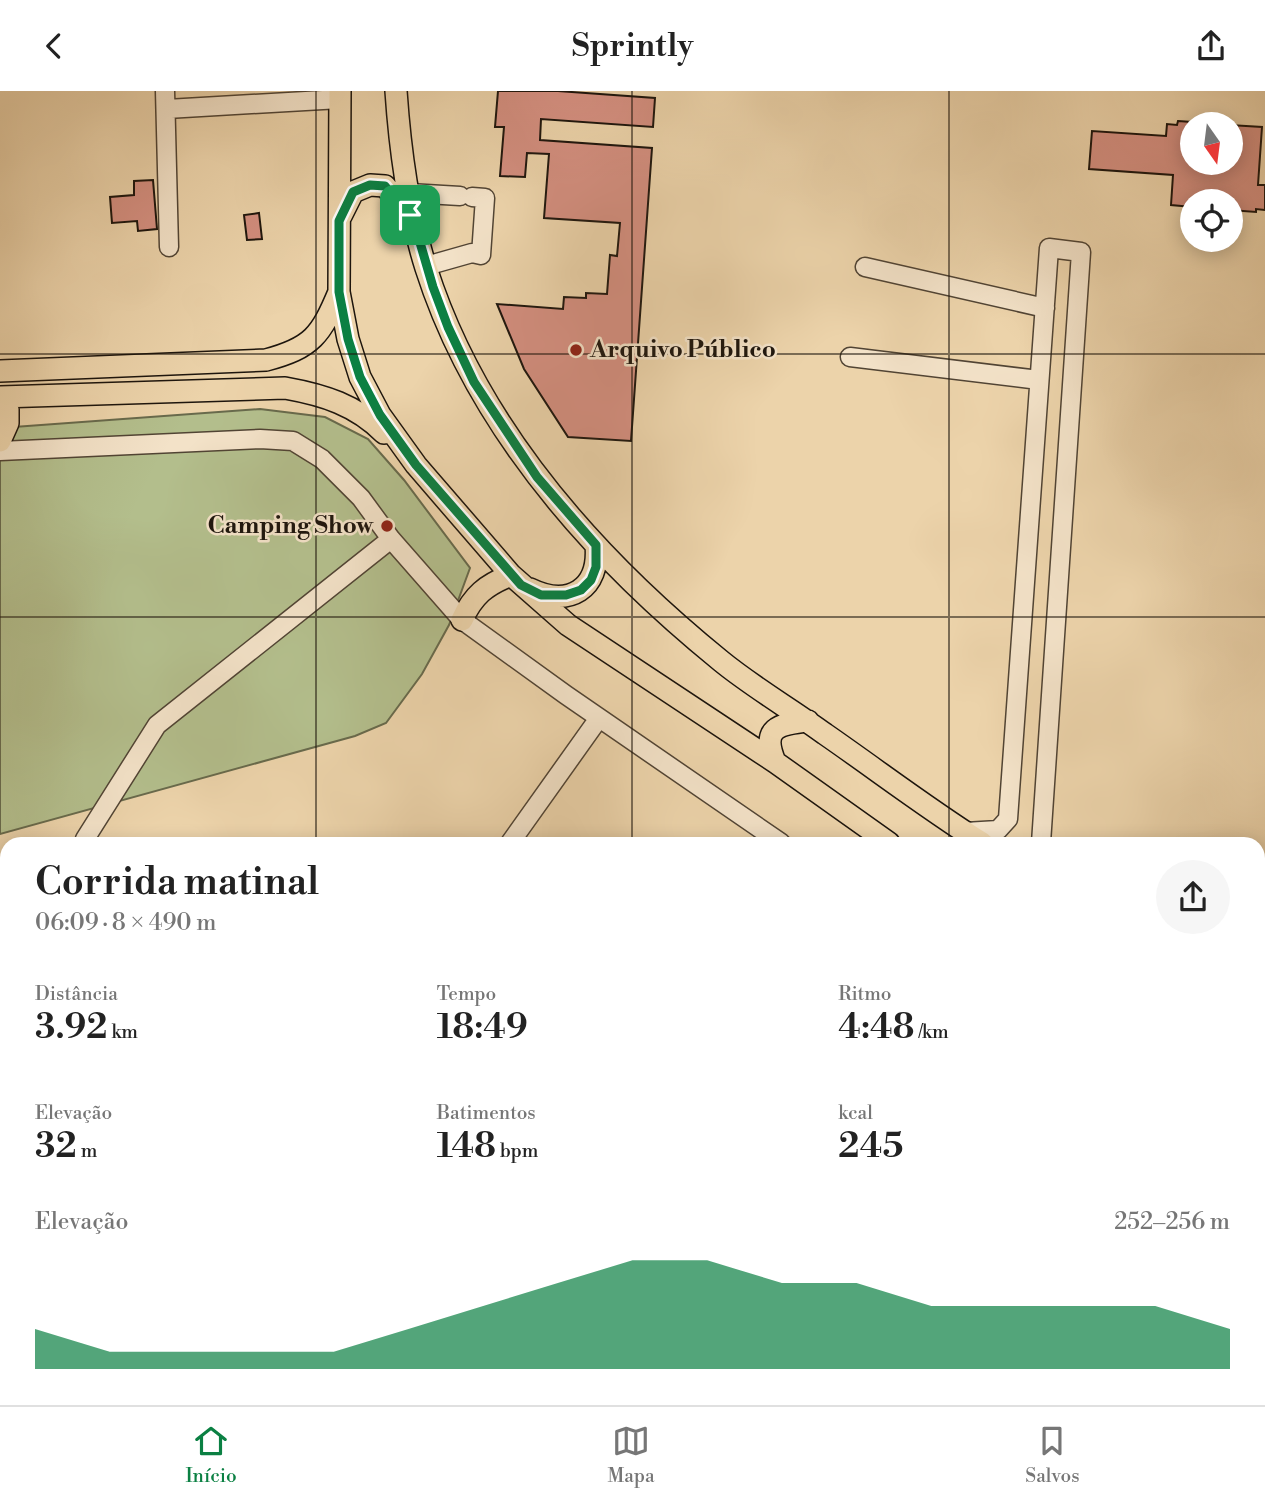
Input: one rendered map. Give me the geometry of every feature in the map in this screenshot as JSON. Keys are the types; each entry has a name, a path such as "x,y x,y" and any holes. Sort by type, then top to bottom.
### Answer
{"main road":[{"path":"396,91 408,193 426,267 448,327 474,382 537,477 596,545 641,591 723,662 972,837"},
{"path":"340,95 339,292 348,339 360,377 380,415 416,465"},
{"path":"339,221 353,192 370,185 385,186 414,222"},
{"path":"0,371 266,360 292,353 312,340 325,325 339,292"},
{"path":"0,399 285,389 319,394 352,407 375,424 416,465 516,580 568,625 775,762 881,837"},
{"path":"0,399 8,409 8,423 0,441"},
{"path":"462,620 469,604 483,590 516,580 541,595 566,595 581,590 591,580 596,567 596,545"},
{"path":"775,762 768,747 771,735 783,723 808,721"}],"street":[{"path":"169,247 166,100 340,95"},
{"path":"408,193 485,198 481,255 472,253 426,267"},
{"path":"976,837 998,830 1008,819 1049,248 1081,253 1041,837"},
{"path":"866,267 1045,308"},
{"path":"850,357 1039,380"},
{"path":"0,451 260,439 293,441 323,459 361,498 391,539 462,620 772,837"},
{"path":"86,837 158,725 391,539"},
{"path":"514,837 599,718"}],"green space":[{"path":"260,409 325,417 368,439 404,480 470,568 449,625 422,674 386,723 355,736 0,834 0,428"}],"building":[{"path":"498,91 558,91 655,98 653,127 541,119 540,140 652,148 631,441 568,437 524,369 497,304 563,309 564,297 586,298 586,293 607,294 610,255 617,256 620,223 544,218 549,154 527,153 525,177 500,176 504,127 495,127"},
{"path":"1180,121 1180,175 1243,175 1243,126 1262,127 1258,185 1265,185 1265,210 1243,211 1243,189 1180,189 1180,206 1171,205 1173,175 1089,169 1092,131 1166,136 1167,124 1177,125"},
{"path":"153,180 157,229 138,231 137,221 112,223 110,197 134,195 134,181"},
{"path":"259,213 262,239 247,240 244,215"}],"place":[{"name":"Arquivo Público","path":"576,350"},
{"name":"Camping Show","path":"387,526"}],"route":[{"path":"370,185 385,186 410,215 448,327 474,382 537,477 596,545 596,567 591,580 581,590 558,596 541,595 521,585 416,465 380,415 360,377 348,339 339,292 339,221 353,192 370,185"}]}
